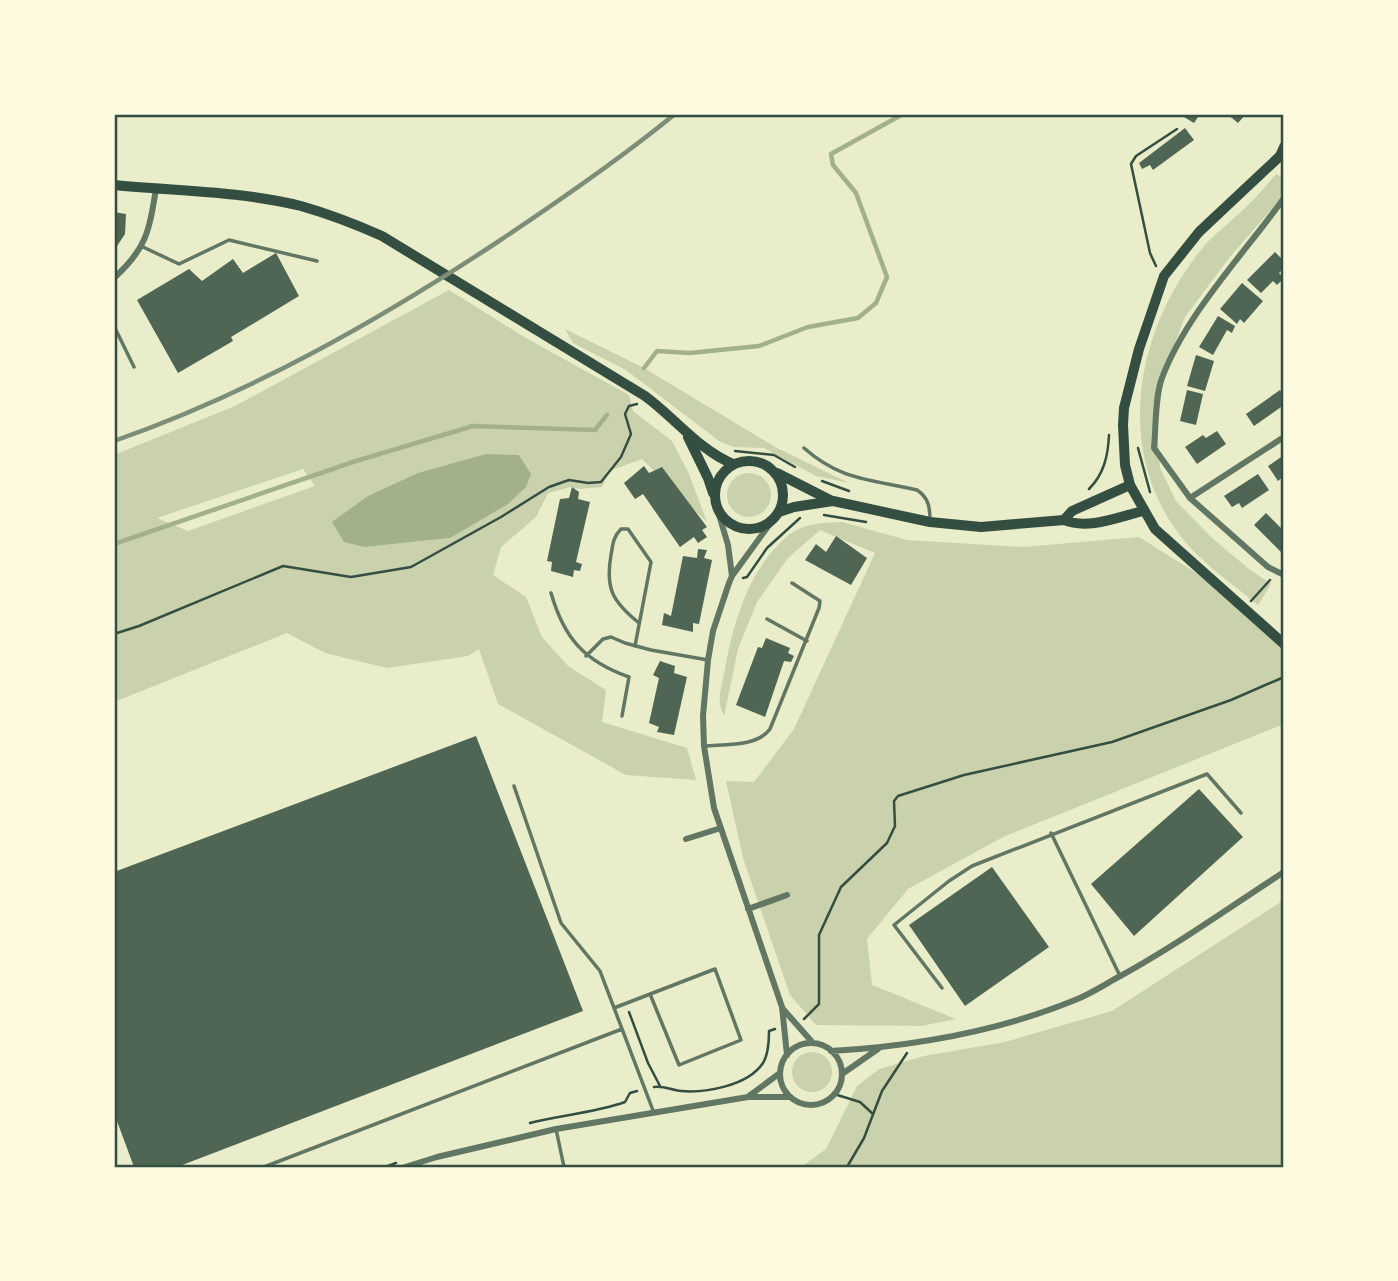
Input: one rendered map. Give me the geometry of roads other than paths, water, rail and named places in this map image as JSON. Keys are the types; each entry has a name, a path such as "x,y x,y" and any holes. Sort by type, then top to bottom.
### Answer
{"main road":[{"path":"1283,154 1199,232 1164,276 1139,349 1124,408 1125,465 1130,485 1143,511 1161,536 1284,644"},
{"path":"114,185 238,196 287,204 344,219 417,256 645,396 716,455 733,464 755,461 765,464 833,501 930,522 981,527 1064,520 1075,524 1143,511"},
{"path":"686,432 708,478 715,503 731,525 741,529 763,527 794,507 833,501"},
{"path":"715,503 719,478 733,464"},
{"path":"774,471 783,491 783,502 775,517"},
{"path":"1064,520 1072,511 1130,485"}],"street":[{"path":"114,278 143,247 151,223 156,189"},
{"path":"1281,573 1268,567 1190,498 1154,448 1161,380 1203,303 1284,198"},
{"path":"1190,498 1284,437"},
{"path":"715,503 728,545 732,576"},
{"path":"775,517 732,576 713,631 703,716 704,746 714,807 782,1007 787,1055 780,1073 782,1084 790,1097"},
{"path":"686,839 721,828"},
{"path":"831,1051 880,1048 963,1035 1028,1017 1077,999 1150,960 1284,872"},
{"path":"748,909 787,895"},
{"path":"405,1167 556,1129 748,1097 790,1097 803,1104 814,1105 828,1101 840,1085 842,1074 838,1058 831,1051 813,1044 782,1007"},
{"path":"787,1055 795,1048 813,1044"},
{"path":"842,1074 880,1048"},
{"path":"748,1097 780,1073"}],"lane":[{"path":"143,247 179,264 229,240 317,261"},
{"path":"114,326 134,367"},
{"path":"804,448 820,463 839,473 868,482 917,490 928,503 930,522"},
{"path":"635,646 651,562 628,529 621,529 615,535 608,573 612,596 622,609 639,623"},
{"path":"704,746 754,740 764,737 770,729 820,601 792,583"},
{"path":"551,593 566,633 586,656 629,677 622,716"},
{"path":"767,619 807,640"},
{"path":"586,656 603,639 611,637 635,646 708,660"},
{"path":"943,988 894,925 972,866 1207,774 1241,813"},
{"path":"514,786 561,923 600,971 654,1113"},
{"path":"1051,833 1120,976"},
{"path":"614,1009 650,994 715,969 741,1040 679,1065 650,994"},
{"path":"264,1167 622,1029"},
{"path":"556,1129 564,1167"}],"waterway":[{"path":"644,368 657,351 690,353 759,346 808,327 858,318 876,303 887,277 856,193 833,165 831,154 903,114"},
{"path":"114,544 356,461 473,426 595,430 607,415"}],"railway":[{"path":"114,441 215,401 360,327 521,226 611,164 675,114"}]}
